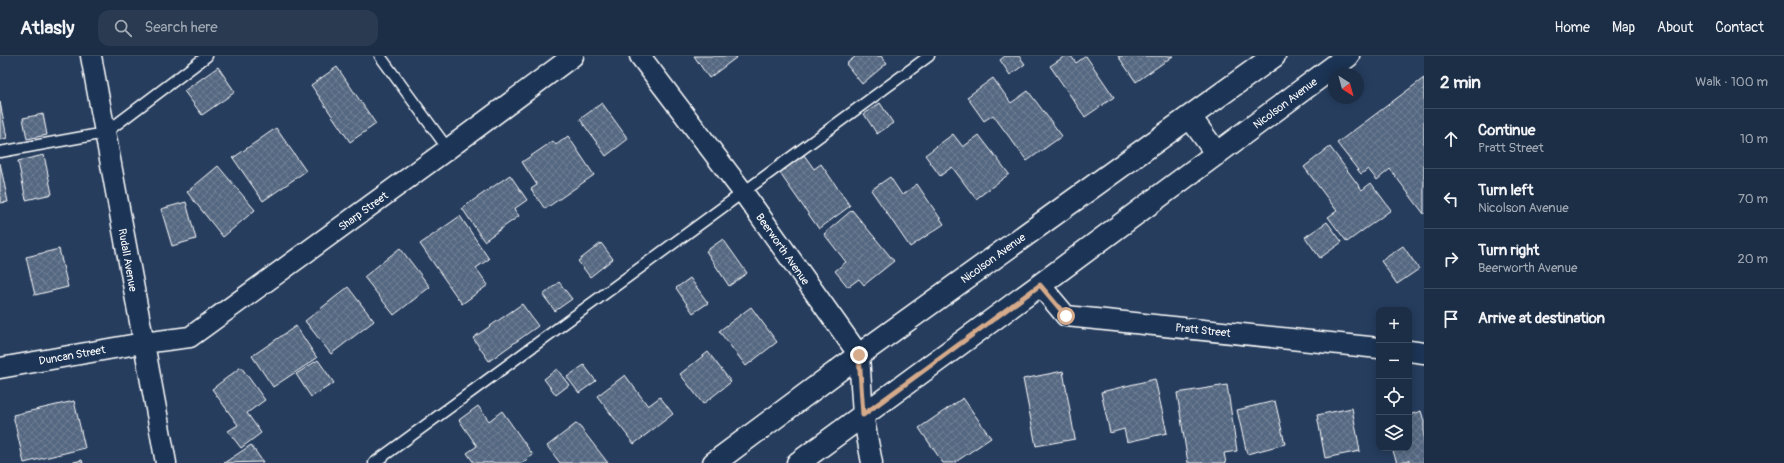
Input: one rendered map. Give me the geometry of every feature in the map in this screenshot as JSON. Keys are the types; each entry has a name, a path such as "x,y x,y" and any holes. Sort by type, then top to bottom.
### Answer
{"main road":[{"name":"Nicolson Avenue","path":"714,463 859,355 1274,56"},
{"name":"Nicolson Avenue","path":"798,463 1348,56"},
{"path":"1190,117 1217,154"}],"street":[{"name":"Rudall Avenue","path":"91,56 166,463"},
{"name":"Sharp Street","path":"143,343 190,337 448,149 572,56"},
{"name":"Beerworth Avenue","path":"640,56 743,192 859,355"},
{"name":"Pratt Street","path":"1040,285 1066,316 1376,348"},
{"name":"Duncan Street","path":"0,368 143,343"},
{"path":"1412,352 1424,353"},
{"path":"859,355 863,415 872,463"}],"lane":[{"path":"0,152 105,133 207,56"},
{"path":"380,56 448,149"},
{"path":"374,463 929,56"}],"building":[{"path":"694,56 737,56 737,57 709,78"},
{"path":"856,56 881,56 887,63 862,84 846,64"},
{"path":"1005,56 1019,56 1025,64 1010,75 1000,60"},
{"path":"1065,56 1071,56 1076,63 1086,56 1114,97 1085,117 1050,66"},
{"path":"1118,56 1173,56 1136,82"},
{"path":"218,67 235,92 202,115 184,91"},
{"path":"337,67 376,124 350,142 311,85"},
{"path":"993,78 1011,103 1028,91 1062,136 1027,161 993,115 984,121 967,97"},
{"path":"1424,78 1424,214 1390,169 1377,180 1368,169 1361,174 1337,143"},
{"path":"0,102 7,138 0,140"},
{"path":"602,103 628,139 606,156 580,119"},
{"path":"880,103 893,123 877,134 864,114"},
{"path":"43,114 47,135 27,139 23,118"},
{"path":"276,128 306,171 263,201 233,158"},
{"path":"953,134 963,147 979,135 1009,174 976,199 952,167 940,176 925,155"},
{"path":"568,136 594,175 545,209 531,189 537,185 522,162 553,141 556,145"},
{"path":"1330,147 1362,190 1371,183 1391,210 1347,242 1328,217 1337,211 1304,167"},
{"path":"44,155 52,194 26,200 18,161"},
{"path":"804,155 814,169 821,164 850,206 819,229 779,172"},
{"path":"0,163 8,202 0,203"},
{"path":"218,166 255,210 223,237 187,192"},
{"path":"510,175 527,200 514,209 519,216 484,241 462,208"},
{"path":"890,177 902,195 917,184 944,224 910,247 871,190"},
{"path":"186,202 196,239 172,246 161,209"},
{"path":"852,210 894,261 864,285 859,279 848,287 835,271 846,262 824,234"},
{"path":"460,216 489,259 476,268 488,285 462,304 420,244"},
{"path":"1327,222 1342,242 1320,258 1305,237"},
{"path":"723,239 747,273 729,286 706,251"},
{"path":"601,243 613,259 590,277 578,261"},
{"path":"1403,246 1419,269 1397,284 1381,261"},
{"path":"400,248 430,287 394,315 364,277"},
{"path":"59,249 68,287 35,295 26,257"},
{"path":"690,278 708,303 693,313 676,288"},
{"path":"559,282 572,299 555,311 543,295"},
{"path":"348,287 374,321 331,354 305,321"},
{"path":"522,304 538,326 489,361 473,338"},
{"path":"751,307 777,342 746,366 719,331"},
{"path":"296,326 317,358 273,387 252,356"},
{"path":"708,352 731,382 703,404 680,374"},
{"path":"318,360 334,383 311,397 296,374"},
{"path":"584,365 596,381 579,393 567,377"},
{"path":"241,367 265,400 247,413 261,433 241,448 228,431 238,425 212,389"},
{"path":"557,369 569,385 556,395 544,379"},
{"path":"1063,371 1075,439 1036,446 1023,379"},
{"path":"625,375 648,406 660,397 673,414 634,444 597,396"},
{"path":"1155,379 1167,433 1127,442 1124,429 1110,433 1101,392"},
{"path":"1227,385 1237,451 1224,453 1226,463 1188,463 1177,393"},
{"path":"963,398 991,438 954,463 943,463 919,428"},
{"path":"74,401 85,448 24,463 13,415"},
{"path":"1275,401 1285,444 1247,454 1237,410"},
{"path":"478,406 489,421 502,411 533,455 522,463 474,463 467,453 477,446 459,420"},
{"path":"1352,408 1360,451 1325,458 1317,415"},
{"path":"1421,411 1424,421 1424,463 1410,463 1409,460 1397,463 1393,451 1412,451 1412,414"},
{"path":"577,423 608,463 560,463 547,446"},
{"path":"251,445 263,462 224,463"},
{"path":"82,460 83,463 70,463"}],"route":[{"path":"859,355 863,415 1040,285 1066,316"}]}
